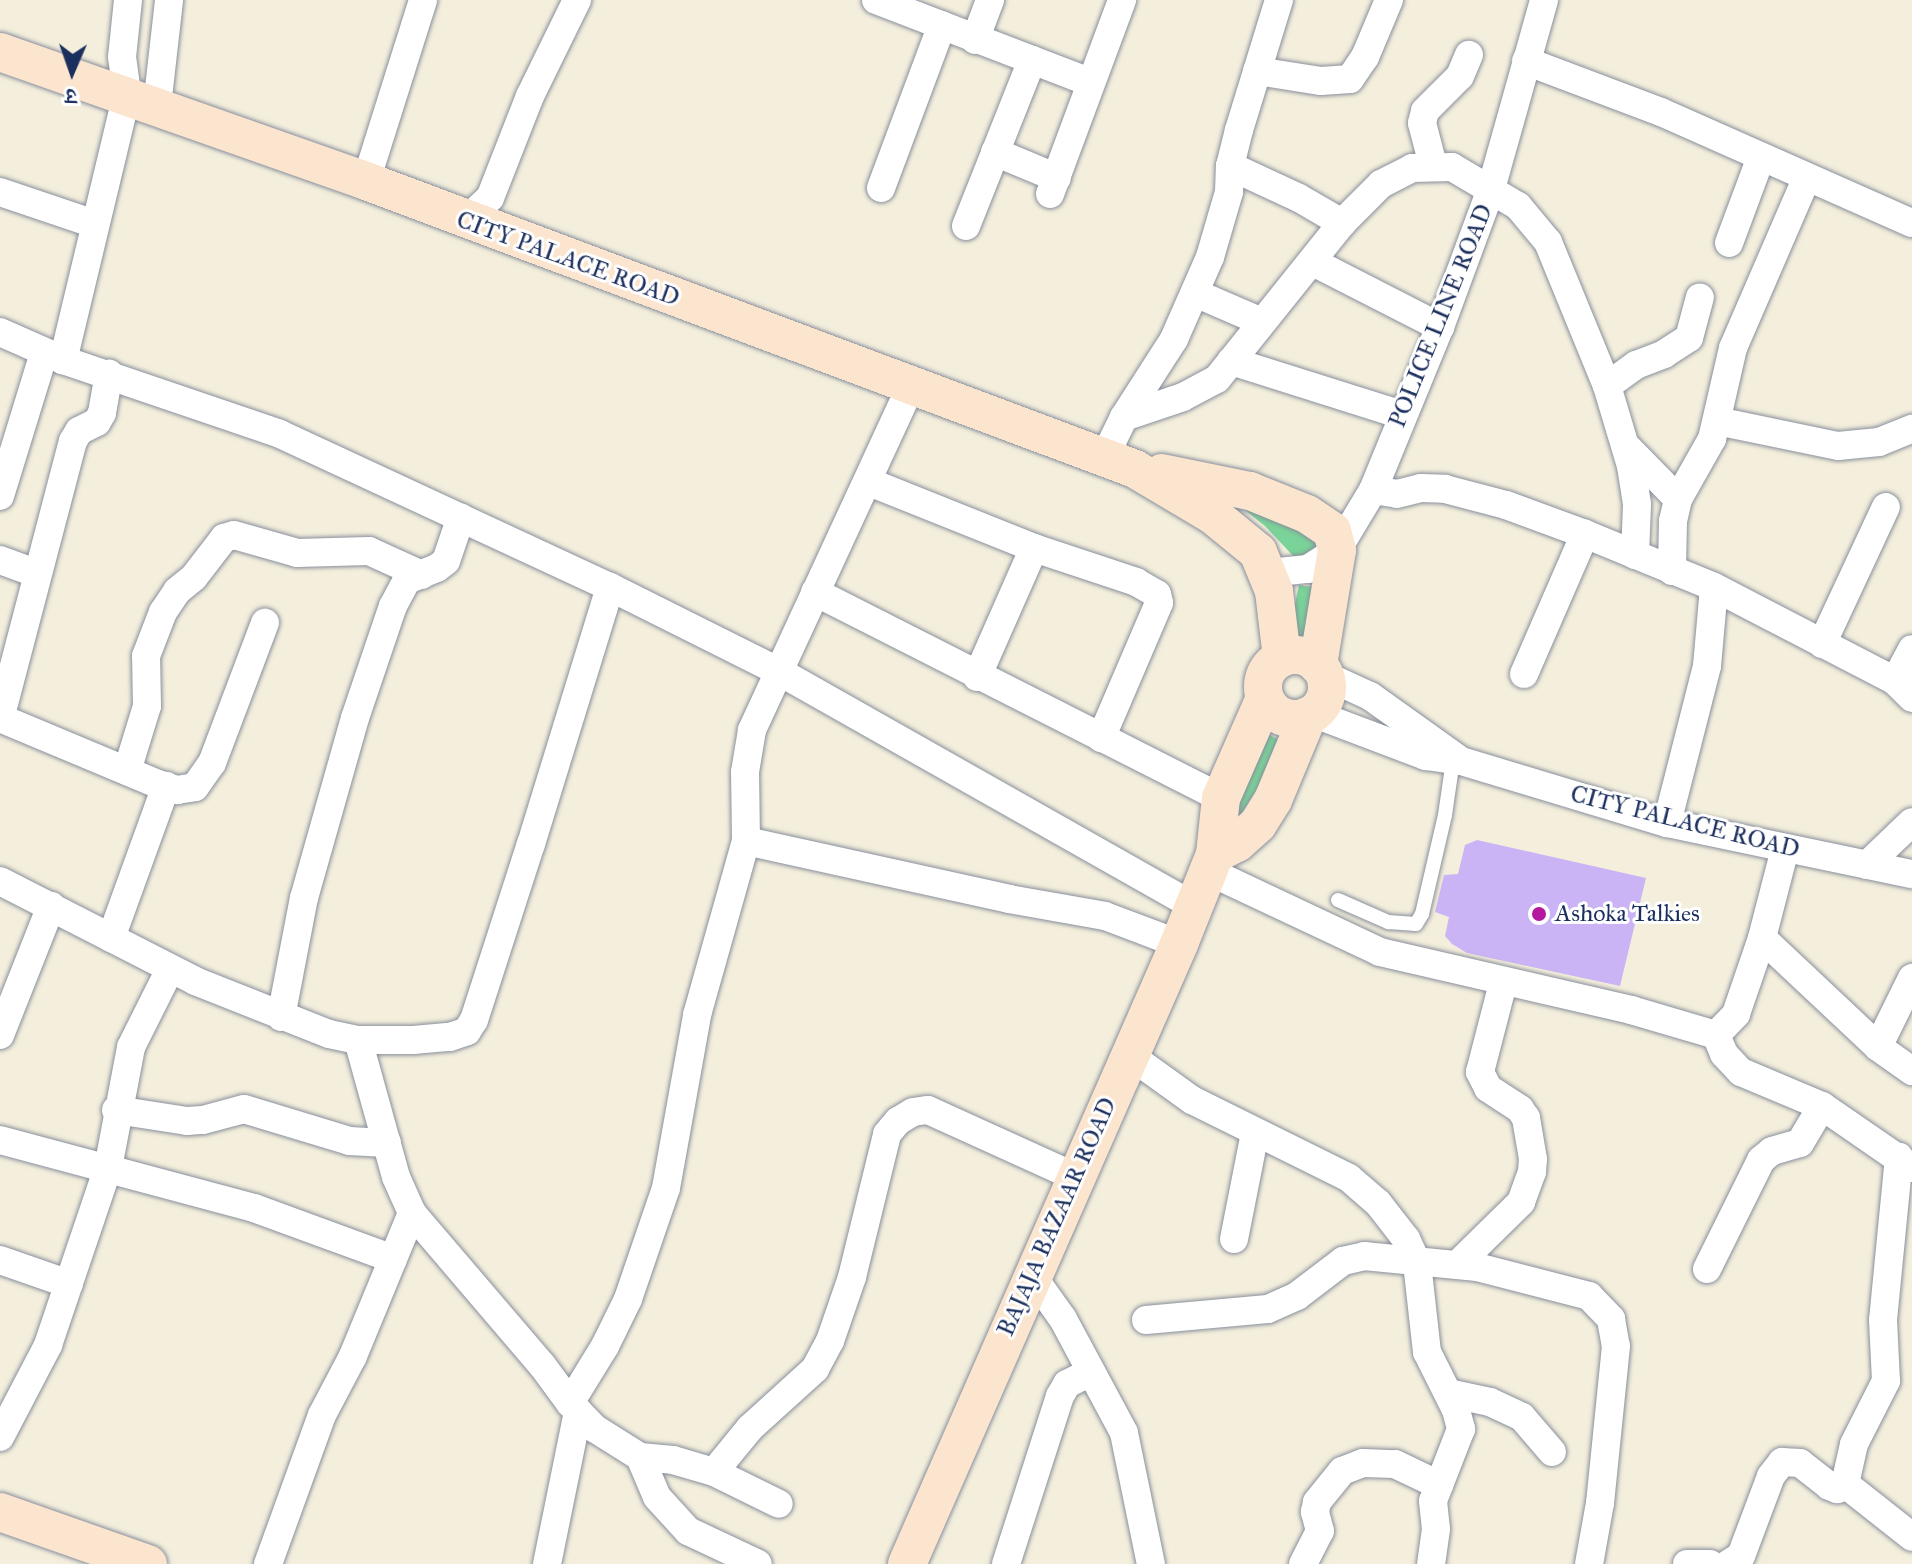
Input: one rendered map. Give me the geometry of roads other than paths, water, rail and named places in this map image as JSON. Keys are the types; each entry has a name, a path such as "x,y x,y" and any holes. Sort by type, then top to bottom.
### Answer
{"street":[{"path":"128,0 122,57 142,100"},
{"path":"0,496 54,356 95,224 142,100 169,0"},
{"path":"366,181 423,0"},
{"path":"465,221 490,198 530,96 577,0"},
{"path":"876,0 1090,82"},
{"path":"975,40 990,0"},
{"path":"995,152 1053,186 1122,0"},
{"path":"1120,462 1124,417 1174,339 1210,257 1229,192 1230,166 1279,0"},
{"path":"1257,71 1321,81 1350,79 1365,57 1389,0"},
{"name":"POLICE LINE ROAD","path":"1269,573 1308,569 1337,550 1373,490 1440,327 1491,189 1544,0"},
{"path":"881,188 942,25"},
{"name":"CITY PALACE ROAD","path":"0,52 366,181 465,221 1120,462 1250,491 1307,514 1332,531 1337,550"},
{"path":"1433,165 1422,123 1425,111 1460,76 1469,55"},
{"path":"966,226 1032,60"},
{"path":"1526,61 1661,112 1912,223"},
{"path":"1729,243 1761,157"},
{"path":"1124,417 1202,388 1217,379 1342,223 1394,174 1433,165 1452,167 1518,206 1540,229 1607,386 1625,445 1636,492 1635,555"},
{"path":"1230,166 1342,223"},
{"path":"1672,571 1673,521 1678,499 1706,452 1717,421 1736,339 1807,177"},
{"path":"2,202 95,224"},
{"path":"1313,262 1440,327"},
{"path":"1195,293 1262,322"},
{"path":"1607,386 1636,365 1664,354 1689,338 1700,297"},
{"path":"0,332 54,356 280,434 610,587 780,672 1193,906"},
{"path":"1231,361 1402,415"},
{"path":"109,374 102,413 73,441 0,719 177,790 195,787 205,775 265,623"},
{"path":"547,1564 574,1407 628,1299 660,1210 697,1015 746,841 747,747 911,386"},
{"path":"1717,421 1838,446 1879,442 1912,429"},
{"path":"1625,445 1678,499"},
{"name":"CITY PALACE ROAD","path":"1120,462 1243,538 1258,552 1308,666"},
{"path":"869,482 1034,548 1136,582 1157,594 1159,603 1101,738"},
{"path":"1373,490 1397,494 1421,488 1445,489 1520,510 1585,534 1714,587 1904,690 1912,649"},
{"path":"1822,644 1886,507"},
{"path":"281,1017 304,898 371,666 398,592 407,580 446,561 461,517"},
{"path":"1524,674 1585,534"},
{"path":"127,771 147,706 146,656 163,612 177,591 194,577 224,538 234,535 297,553 369,551 422,575"},
{"path":"977,677 1034,548"},
{"path":"1211,863 1258,824 1273,800 1310,715 1325,699 1308,666 1337,550"},
{"path":"0,560 38,574"},
{"path":"0,881 170,969 281,1017 358,1040 450,1037 467,1031 474,1020 610,587"},
{"path":"1667,823 1707,666 1714,587"},
{"path":"815,592 977,677 1221,798"},
{"path":"1211,863 1221,798 1265,698 1265,676 1308,666 1370,696 1457,760"},
{"path":"1265,698 1279,715 1289,719 1310,715 1426,756 1457,760"},
{"name":"CITY PALACE ROAD","path":"1457,760 1667,823 1912,874"},
{"path":"111,938 166,786"},
{"path":"1867,865 1912,822"},
{"path":"746,841 1009,899 1105,916 1179,944"},
{"path":"1716,1035 1736,1014 1762,938 1785,849"},
{"path":"1211,863 1380,952 1503,983 1631,1010 1716,1035"},
{"name":"BAJAJA BAZAAR ROAD","path":"907,1564 1031,1274 1179,944 1211,863"},
{"path":"0,1035 51,906"},
{"path":"1762,938 1878,1047 1912,1071"},
{"path":"0,1437 48,1345 108,1168 116,1110 131,1047 170,969"},
{"path":"1878,1047 1912,978"},
{"path":"1457,1265 1521,1202 1532,1172 1526,1118 1520,1109 1488,1088 1480,1072 1503,983"},
{"path":"1716,1035 1724,1054 1741,1072 1822,1106 1905,1162 1883,1320 1886,1381 1854,1444 1845,1484 1837,1489 1800,1463 1782,1462 1771,1476 1741,1556 1728,1564"},
{"path":"358,1040 404,1198 412,1213 533,1354 574,1407 594,1428 640,1457 673,1460 714,1472 779,1504"},
{"path":"1128,1054 1179,1093 1349,1178 1392,1218 1417,1263 1427,1352 1448,1393 1461,1429 1433,1501 1436,1529 1431,1564"},
{"path":"1707,1269 1761,1160 1772,1151 1800,1143 1822,1106"},
{"path":"116,1110 187,1121 244,1109 349,1141 387,1143"},
{"path":"714,1472 750,1428 815,1369 825,1350 852,1277 887,1134 898,1121 913,1112 928,1110 1076,1177"},
{"path":"1234,1239 1255,1133"},
{"path":"0,1140 254,1208 393,1259"},
{"path":"268,1564 322,1415 353,1356 412,1213"},
{"path":"1146,1320 1268,1309 1297,1296 1343,1261 1364,1256 1457,1265 1517,1275 1589,1296 1611,1319 1616,1346 1600,1503 1589,1564"},
{"path":"0,1260 69,1284"},
{"path":"1031,1274 1063,1319 1117,1417 1129,1449 1151,1564"},
{"path":"1006,1564 1060,1396 1067,1384 1091,1372"},
{"path":"1448,1393 1490,1402 1522,1417 1552,1452"},
{"path":"640,1457 657,1497 688,1531 758,1564"},
{"path":"1303,1564 1320,1531 1315,1512 1317,1502 1342,1471 1363,1463 1395,1464 1439,1485"},
{"path":"1845,1484 1912,1537"},
{"path":"0,1512 143,1563"},
{"path":"1687,1564 1710,1564"}],"lane":[{"path":"1338,900 1388,922 1416,924 1422,914 1457,760"}],"place":[{"name":"Ashoka Talkies","path":"1539,914"}]}
